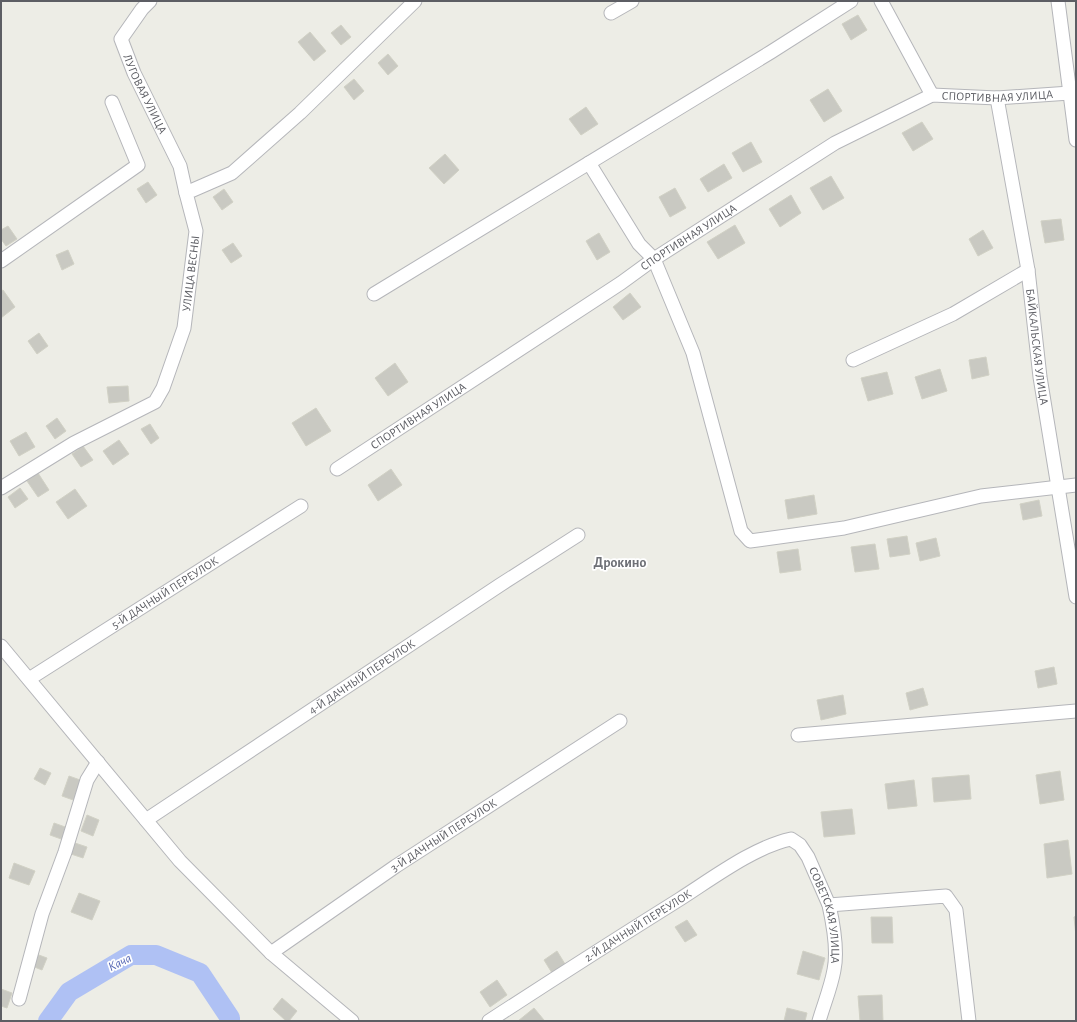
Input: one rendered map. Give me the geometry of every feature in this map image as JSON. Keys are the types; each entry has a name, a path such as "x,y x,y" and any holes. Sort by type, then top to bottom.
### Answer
{"street":[{"name":"ЛУГОВАЯ УЛИЦА","path":"150,1 142,9 121,39 134,73 180,166 186,193"},
{"path":"186,193 232,173 300,114 415,1"},
{"path":"611,13 632,1"},
{"path":"374,294 771,52 851,1"},
{"path":"881,1 932,95"},
{"path":"1058,1 1076,140"},
{"name":"СПОРТИВНАЯ УЛИЦА","path":"337,470 621,283 654,259 835,143 932,95 997,98 1070,94"},
{"name":"БАЙКАЛЬСКАЯ УЛИЦА","path":"997,98 1028,270 1040,377 1076,597"},
{"path":"1,261 138,164 112,102"},
{"path":"589,163 639,244 654,259 693,353 741,531 750,541 844,528 982,496 1076,484"},
{"name":"УЛИЦА ВЕСНЫ","path":"1,488 74,443 155,402 163,388 184,328 196,231 186,193"},
{"path":"852,360 953,314 1028,270"},
{"name":"5-Й ДАЧНЫЙ ПЕРЕУЛОК","path":"29,679 301,506"},
{"name":"4-Й ДАЧНЫЙ ПЕРЕУЛОК","path":"146,820 493,589 578,535"},
{"path":"1,646 180,862 271,953 352,1021"},
{"path":"798,735 1076,711"},
{"name":"3-Й ДАЧНЫЙ ПЕРЕУЛОК","path":"271,953 396,866 620,721"},
{"path":"19,1000 42,914 65,852 87,780 98,762"},
{"name":"СОВЕТСКАЯ УЛИЦА","path":"792,839 800,845 808,857 829,904 835,951 835,969 819,1021"},
{"name":"2-Й ДАЧНЫЙ ПЕРЕУЛОК","path":"489,1021 724,871 764,847 776,842 792,839"},
{"path":"829,904 946,896 956,910 969,1021"}],"building":[{"path":"858,15 867,30 851,40 842,24"},
{"path":"341,25 351,37 341,45 331,33"},
{"path":"310,32 326,51 314,61 298,42"},
{"path":"388,54 398,66 388,75 378,63"},
{"path":"354,79 364,91 354,100 344,87"},
{"path":"828,89 842,111 824,122 810,100"},
{"path":"586,107 598,124 581,135 569,119"},
{"path":"922,122 933,139 913,151 902,133"},
{"path":"751,142 762,162 743,172 732,153"},
{"path":"445,154 459,170 444,184 429,168"},
{"path":"724,164 732,178 708,192 700,179"},
{"path":"831,176 844,198 823,210 810,188"},
{"path":"148,182 157,195 146,203 137,189"},
{"path":"675,188 686,208 670,217 659,197"},
{"path":"224,189 233,202 222,210 213,197"},
{"path":"791,195 801,213 780,227 769,209"},
{"path":"1061,219 1064,240 1045,243 1041,221"},
{"path":"735,225 745,243 718,259 707,242"},
{"path":"8,226 17,239 6,246 1,239 1,230"},
{"path":"983,230 993,248 978,256 969,239"},
{"path":"599,233 610,252 597,260 586,241"},
{"path":"233,243 242,256 231,263 222,250"},
{"path":"68,250 74,264 62,270 56,255"},
{"path":"3,290 15,307 1,318 1,291"},
{"path":"630,293 641,307 623,320 613,307"},
{"path":"39,333 48,346 37,354 28,341"},
{"path":"986,357 989,375 972,379 969,360"},
{"path":"395,363 408,382 388,396 375,378"},
{"path":"940,369 947,391 922,399 915,377"},
{"path":"887,372 893,394 868,401 861,378"},
{"path":"128,386 129,401 109,403 107,387"},
{"path":"316,408 331,431 306,446 292,423"},
{"path":"57,418 66,431 55,439 46,426"},
{"path":"150,424 159,438 151,444 141,429"},
{"path":"26,432 35,447 19,456 10,441"},
{"path":"119,440 129,454 113,465 103,451"},
{"path":"83,446 93,460 81,467 72,454"},
{"path":"391,469 402,485 378,501 368,485"},
{"path":"38,473 49,490 38,497 27,481"},
{"path":"20,488 28,499 15,508 8,497"},
{"path":"75,489 87,506 68,519 56,502"},
{"path":"814,495 817,514 788,519 785,500"},
{"path":"1039,500 1042,516 1023,520 1020,504"},
{"path":"907,536 910,554 890,557 887,539"},
{"path":"936,538 940,556 920,561 916,543"},
{"path":"875,544 879,569 855,572 851,547"},
{"path":"798,549 801,570 780,573 777,552"},
{"path":"1054,667 1057,684 1038,688 1035,671"},
{"path":"923,688 928,705 910,710 906,693"},
{"path":"843,695 846,714 821,720 817,700"},
{"path":"40,768 51,773 45,785 34,779"},
{"path":"1060,771 1064,800 1040,804 1036,775"},
{"path":"969,775 971,799 934,802 932,778"},
{"path":"69,776 83,781 76,801 62,796"},
{"path":"914,780 917,806 888,809 885,784"},
{"path":"852,809 855,834 824,837 821,812"},
{"path":"87,815 99,820 93,836 81,831"},
{"path":"54,823 68,828 64,840 50,835"},
{"path":"1068,840 1072,874 1047,878 1044,844"},
{"path":"75,843 87,847 83,858 71,854"},
{"path":"14,863 35,871 29,885 9,878"},
{"path":"79,893 100,901 92,920 71,912"},
{"path":"1076,916 1076,936 1074,917"},
{"path":"871,917 892,917 893,943 872,943"},
{"path":"687,920 697,935 685,942 675,927"},
{"path":"557,951 565,964 552,973 544,960"},
{"path":"803,951 825,958 819,980 797,974"},
{"path":"36,954 47,958 42,970 32,966"},
{"path":"497,980 507,995 490,1007 480,992"},
{"path":"1,989 12,993 7,1008 1,1006"},
{"path":"882,995 883,1021 860,1021 858,996"},
{"path":"282,998 297,1011 289,1021 286,1021 273,1009"},
{"path":"534,1008 544,1020 518,1021"},
{"path":"787,1008 807,1013 805,1021 784,1021"}],"waterway":[{"name":"Кача","path":"48,1021 69,992 131,955 156,955 200,973 230,1018 230,1021"}],"district":[{"name":"Дрокино","path":"620,563"}]}
